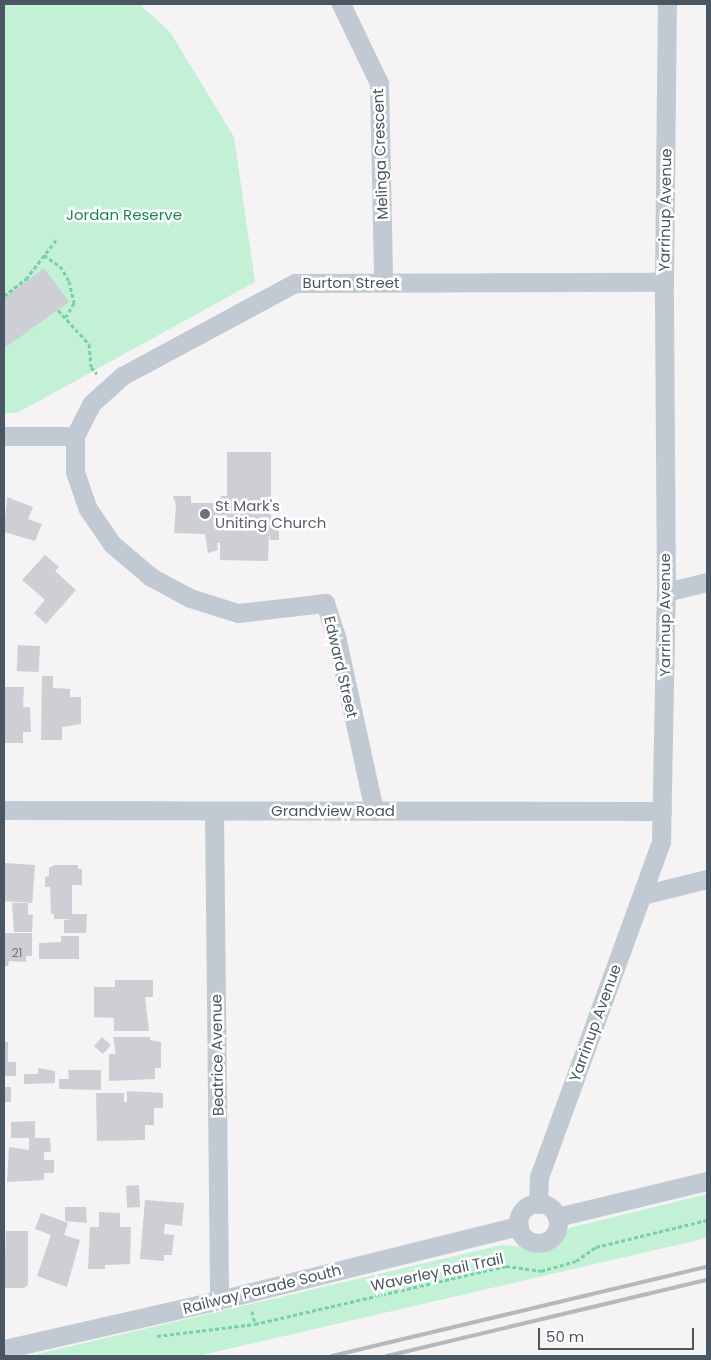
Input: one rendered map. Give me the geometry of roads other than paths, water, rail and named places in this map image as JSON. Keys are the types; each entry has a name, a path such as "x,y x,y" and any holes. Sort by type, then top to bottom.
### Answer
{"street":[{"name":"Melinga Crescent","path":"341,4 379,83 383,282"},
{"name":"Yarrinup Avenue","path":"538,1204 539,1177 661,842 666,592 664,282 667,4"},
{"name":"Burton Street","path":"75,436 91,404 122,376 295,283 664,282"},
{"path":"4,436 75,436"},
{"name":"Edward Street","path":"75,436 75,472 88,509 112,544 151,577 190,598 238,612 326,603 336,636 374,811"},
{"path":"666,592 707,582"},
{"name":"Grandview Road","path":"4,810 662,811"},
{"name":"Beatrice Avenue","path":"214,811 219,1300"},
{"path":"642,895 707,879"},
{"path":"557,1217 707,1181"},
{"path":"538,1204 551,1208 557,1217 557,1231 542,1243 529,1241 519,1226 522,1213 538,1204"},
{"name":"Railway Parade South","path":"4,1349 219,1300 519,1226"}],"railway":[{"path":"332,1356 707,1267"},
{"path":"387,1356 707,1280"}],"place":[{"name":"St Mark's Uniting Church","path":"205,514"}],"park label":[{"name":"Jordan Reserve","path":"124,215"}]}
